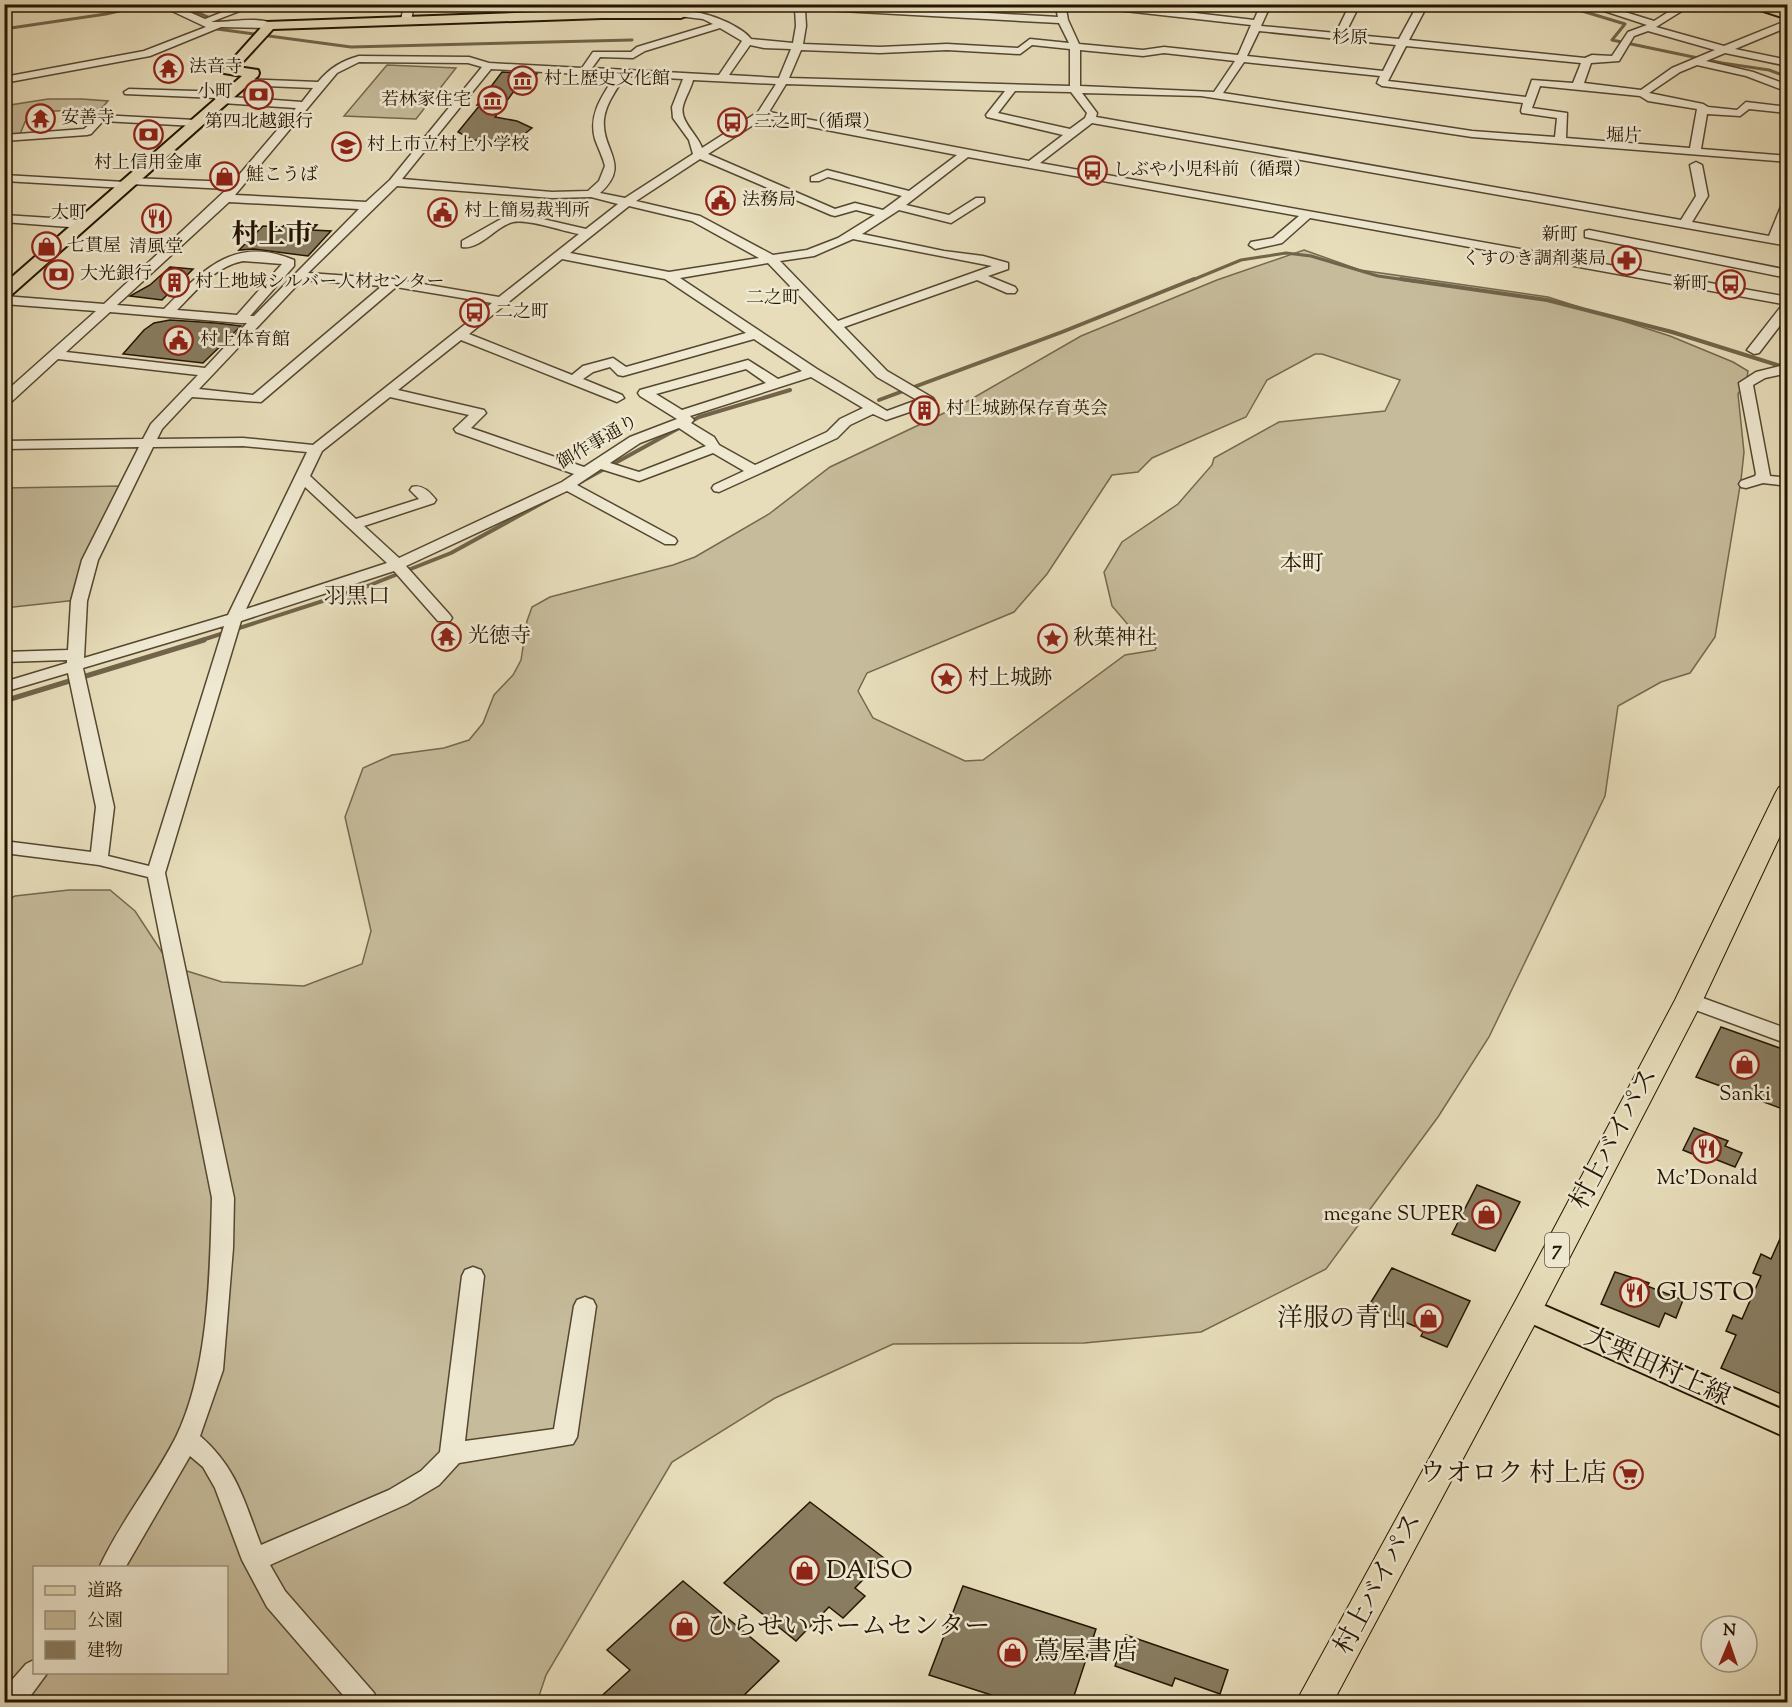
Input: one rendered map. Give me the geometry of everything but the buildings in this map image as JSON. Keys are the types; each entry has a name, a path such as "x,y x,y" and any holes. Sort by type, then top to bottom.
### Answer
{"highway":[{"name":"村上バイパス","path":"1314,1702 1527,1309 1689,1000 1788,792"}],"main road":[{"path":"4,293 248,77 229,70 255,36 270,25 681,14 686,13 691,4"},
{"path":"1748,4 1788,15"},
{"name":"大栗田村上線","path":"1527,1309 1788,1426"}],"street":[{"path":"161,4 207,27 231,34"},
{"path":"4,80 146,54 254,4"},
{"path":"406,21 409,4"},
{"path":"1031,165 1090,118 1092,113 1075,90 1075,46 1063,20 1060,4"},
{"path":"1089,4 1165,8 1256,25 1339,36 1587,61 1592,58 1615,59 1631,34 1651,26 1689,4"},
{"path":"1217,96 1241,59 1266,4"},
{"path":"1339,36 1355,4"},
{"path":"1422,4 1405,42 1382,83 1531,101"},
{"path":"1587,4 1725,50 1788,63"},
{"path":"112,1566 187,1439 211,1370 222,1248 223,1198 156,873 234,618 316,449 627,202 762,114 771,102 796,47 801,26 796,5 1063,20"},
{"path":"681,14 705,16 746,37 747,41 764,45 880,50 947,47 1020,51 1030,42 1143,53 1164,51 1386,74"},
{"path":"1643,93 1676,70 1788,23"},
{"path":"207,27 225,24 270,25"},
{"path":"586,70 597,54 633,55 641,49 723,24"},
{"path":"722,78 747,41"},
{"path":"4,401 226,198 325,81 348,62 375,57 469,60 488,66 781,81 1217,96 1404,125 1560,142 1788,159"},
{"path":"1577,85 1587,61"},
{"path":"1697,62 1749,74 1788,89"},
{"path":"99,859 105,807 75,661 79,601 90,560 156,427 298,276 394,182 488,66"},
{"path":"591,194 606,183 611,176 611,166 598,119 606,100 623,72"},
{"path":"689,76 684,94 676,107 678,118 694,140 698,154"},
{"path":"248,77 325,81"},
{"path":"1560,142 1563,115 1526,111 1536,82 1643,93 1648,98 1703,107 1695,152"},
{"path":"1012,88 991,115 1071,133"},
{"path":"129,92 304,105"},
{"path":"1702,110 1740,113 1746,105 1788,110"},
{"path":"762,114 1307,215 1582,248 1682,253 1788,274"},
{"path":"4,138 87,132 100,118 195,123"},
{"path":"1090,118 1684,225"},
{"path":"559,255 669,276 810,254 852,235 885,214 966,153"},
{"path":"698,154 836,213 855,206 885,214"},
{"path":"1682,253 1684,225 1702,196 1696,165"},
{"path":"815,180 827,173 911,195"},
{"path":"4,178 236,186"},
{"path":"394,182 552,195 591,194 696,218 771,259 882,374 928,400 886,416 754,335 669,276"},
{"path":"226,198 369,206"},
{"path":"897,206 951,219 980,200"},
{"path":"1773,241 1788,204"},
{"path":"1582,248 1602,211"},
{"path":"1255,245 1263,246 1290,234 1307,215"},
{"path":"4,218 82,224"},
{"path":"466,244 508,219 521,218 588,233"},
{"path":"836,326 1004,266 852,235"},
{"path":"1582,248 1682,253 1773,241 1788,243"},
{"path":"1682,253 1788,301"},
{"path":"168,312 219,262 244,256 281,259 290,263 240,319"},
{"path":"298,276 393,283 500,301"},
{"path":"978,276 1011,290"},
{"path":"187,393 256,399 393,283"},
{"path":"4,300 258,320"},
{"path":"1754,350 1788,306"},
{"path":"459,335 482,342 617,398"},
{"path":"573,380 588,369 613,362 623,372 754,335"},
{"path":"55,355 208,372"},
{"path":"755,471 714,448 709,440 645,393 748,364 777,384"},
{"path":"1762,479 1746,383 1761,375 1788,368"},
{"name":"御作事通り","path":"75,661 234,618 397,565 567,485 636,440 681,419 812,372"},
{"path":"388,392 479,413 460,429 586,472"},
{"path":"719,488 831,435 845,422 872,409"},
{"path":"4,445 243,442 316,449"},
{"path":"599,464 639,477 714,448"},
{"path":"302,476 397,565 444,618"},
{"path":"1746,484 1762,479 1788,482"},
{"path":"567,485 670,541"},
{"path":"355,524 429,500 417,490"},
{"path":"4,657 75,661"},
{"path":"4,687 75,661"},
{"path":"4,847 99,859 156,873"},
{"path":"1689,1000 1788,1036"},
{"path":"451,1456 473,1276"},
{"path":"254,1560 398,1497 430,1478 451,1456 469,1450 565,1437 585,1306"},
{"path":"187,1439 211,1460 226,1485 254,1560 276,1599 365,1702"},
{"path":"10,1702 33,1674"}],"green space":[{"path":"387,65 456,68 416,119 344,116"},
{"path":"48,99 108,101 101,109 33,112 25,122 20,134 5,135 11,122 5,117 4,106"},
{"path":"1304,250 1360,270 1548,297 1670,336 1733,362 1748,371 1747,378 1738,394 1744,452 1715,637 1690,673 1661,682 1618,706 1605,796 1489,1037 1438,1117 1326,1269 1201,1332 1084,1343 893,1344 775,1398 672,1462 546,1675 537,1702 5,1702 5,901 15,896 69,890 110,890 135,911 171,966 222,982 304,986 362,964 371,931 345,817 363,768 392,755 444,748 469,740 483,723 494,695 513,675 521,660 527,621 532,607 550,597 673,565 695,557 769,514 830,467 961,405 1081,336 1217,280","holes":["1315,354 1322,354 1400,380 1385,411 1279,422 1214,458 1212,465 1178,504 1122,542 1104,572 1112,606 1136,634 1145,635 1156,648 1155,650 1125,655 983,760 965,761 873,718 858,691 867,673 1014,612 1047,574 1112,475 1138,472 1152,458 1246,417 1267,380"]},
{"path":"122,486 95,542 86,599 5,608 4,488"}],"waterway":[{"path":"4,29 106,14 150,4"},
{"path":"177,4 217,21 217,29 351,47 632,40"},
{"path":"1559,4 1625,24 1612,40 1722,63 1769,70 1788,77"},
{"path":"1190,281 1241,260 1286,253 1311,256 1378,276 1413,281"},
{"path":"879,400 1062,332 1194,279"},
{"path":"1401,279 1547,300 1672,332 1787,368"},
{"path":"199,641 360,589 451,553 699,417 790,390"},
{"path":"4,701 204,640"}],"place":[{"name":"法音寺","path":"168,68"},
{"name":"村上歴史文化館","path":"523,80"},
{"name":"第四北越銀行","path":"259,94"},
{"name":"若林家住宅","path":"492,101"},
{"name":"安善寺","path":"40,119"},
{"name":"三之町（循環）","path":"733,123"},
{"name":"村上信用金庫","path":"148,135"},
{"name":"村上市立村上小学校","path":"346,146"},
{"name":"しぶや小児科前（循環）","path":"1092,171"},
{"name":"鮭こうば","path":"225,176"},
{"name":"法務局","path":"721,201"},
{"name":"村上簡易裁判所","path":"443,212"},
{"name":"清風堂","path":"156,219"},
{"name":"七貫屋","path":"46,247"},
{"name":"くすのき調剤薬局","path":"1627,260"},
{"name":"大光銀行","path":"59,275"},
{"name":"村上地域シルバー人材センター","path":"174,283"},
{"name":"新町","path":"1730,285"},
{"name":"二之町","path":"474,313"},
{"name":"村上体育館","path":"179,341"},
{"name":"村上城跡保存育英会","path":"925,410"},
{"name":"光徳寺","path":"447,637"},
{"name":"秋葉神社","path":"1052,639"},
{"name":"村上城跡","path":"947,679"},
{"name":"Sanki","path":"1745,1064"},
{"name":"Mc'Donald","path":"1707,1148"},
{"name":"megane SUPER","path":"1487,1215"},
{"name":"GUSTO","path":"1635,1293"},
{"name":"洋服の青山","path":"1428,1319"},
{"name":"ウオロク 村上店","path":"1628,1474"},
{"name":"DAISO","path":"805,1571"},
{"name":"ひらせいホームセンター","path":"685,1627"},
{"name":"蔦屋書店","path":"1013,1652"}],"district":[{"name":"杉原","path":"1350,39"},
{"name":"小町","path":"215,93"},
{"name":"堀片","path":"1624,137"},
{"name":"大町","path":"69,214"},
{"name":"村上市","path":"272,236"},
{"name":"新町","path":"1560,236"},
{"name":"二之町","path":"773,299"},
{"name":"本町","path":"1302,565"},
{"name":"羽黒口","path":"357,598"}]}
